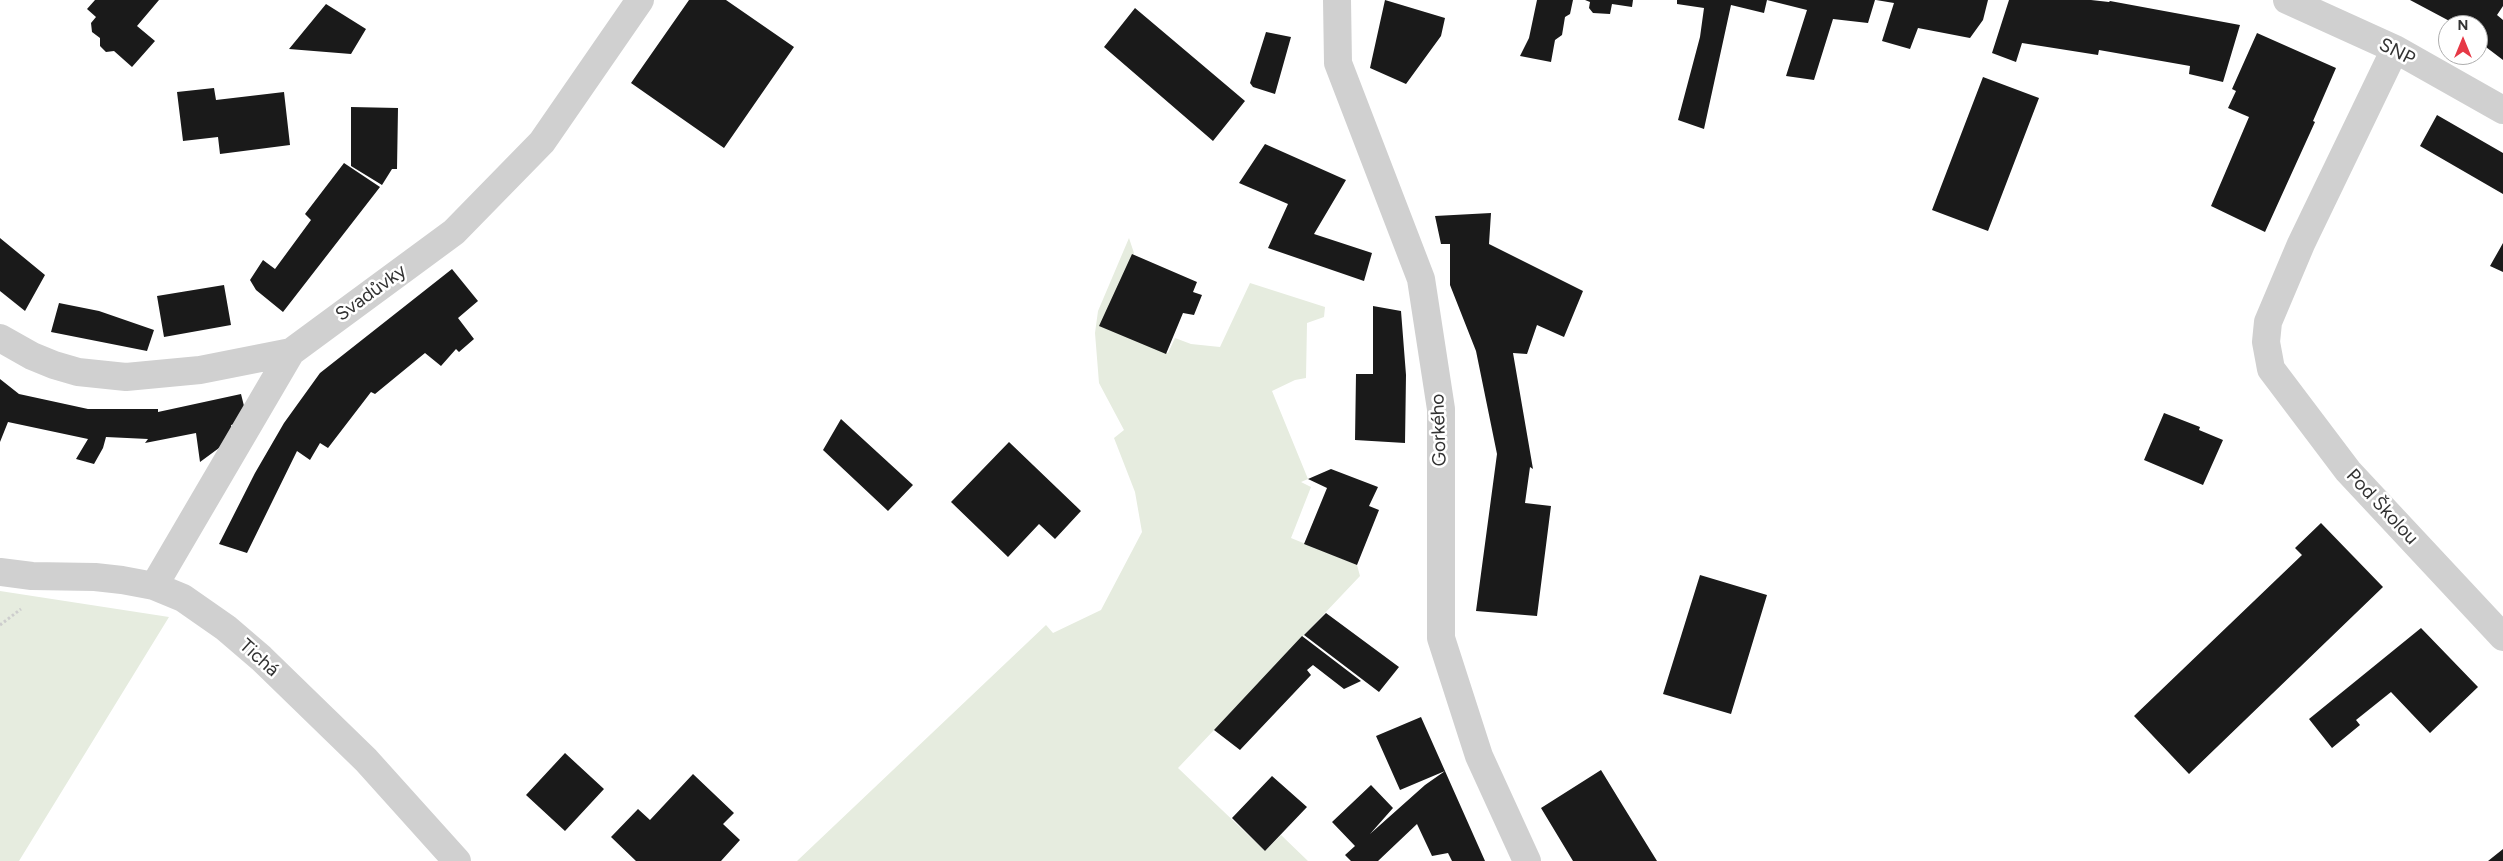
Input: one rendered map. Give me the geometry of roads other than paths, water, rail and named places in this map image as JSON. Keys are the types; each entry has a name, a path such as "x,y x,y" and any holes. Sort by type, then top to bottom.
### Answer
{"street":[{"name":"Svadůvky","path":"0,338 32,356 54,365 78,372 126,377 200,370 291,352 460,225 542,142 640,0"},
{"name":"Gorkého","path":"1337,0 1338,63 1421,279 1441,409 1441,638 1479,756 1527,861"},
{"name":"SNP","path":"2287,0 2395,49 2503,110"},
{"name":"Pod Školou","path":"2395,49 2301,244 2268,322 2266,342 2271,370 2348,471 2503,637"},
{"path":"154,586 291,352"},
{"name":"Tichá","path":"0,572 32,576 95,577 154,586 183,598 226,628 261,658 366,760 457,861"}]}
